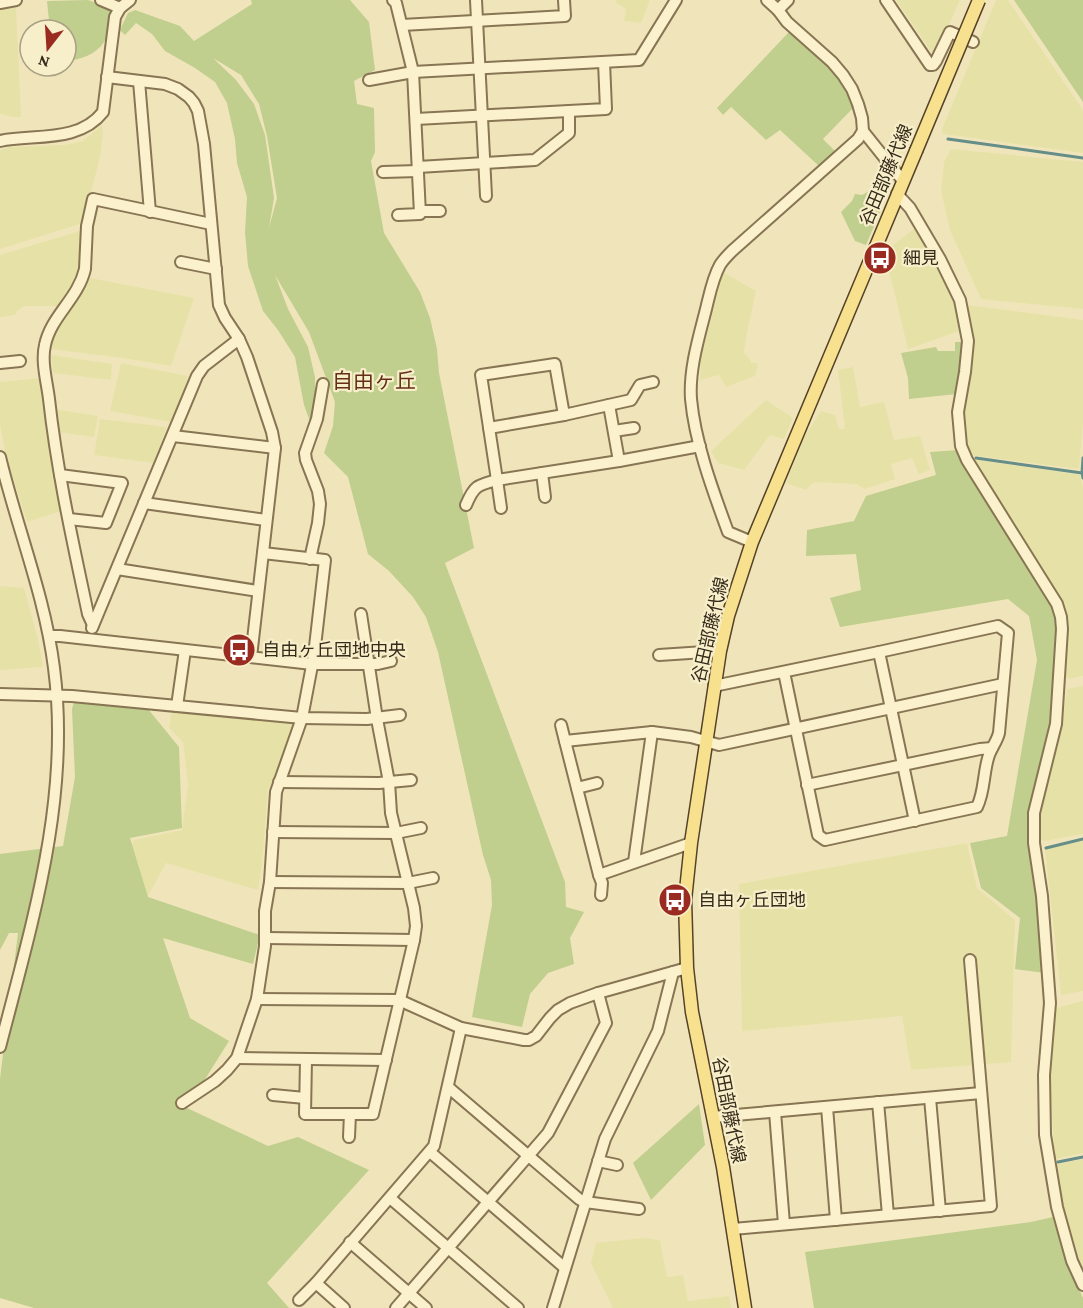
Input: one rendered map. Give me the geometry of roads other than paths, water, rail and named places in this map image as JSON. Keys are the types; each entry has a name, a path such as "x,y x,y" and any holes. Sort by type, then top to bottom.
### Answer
{"main road":[{"name":"谷田部藤代線","path":"745,1308 713,1117 693,1022 687,968 685,900 691,843 720,651 728,616 752,542 979,0"}],"street":[{"path":"0,3 16,0"},
{"path":"101,0 120,8"},
{"path":"0,141 70,133 97,120 103,112 115,17 120,8 130,0"},
{"path":"393,0 396,3 413,72 420,211"},
{"path":"476,0 486,196"},
{"path":"402,25 565,16 564,0"},
{"path":"369,80 413,72 639,60 676,0"},
{"path":"752,542 728,532 700,446 692,400 692,376 701,327 720,265 732,251 858,140 863,131 858,104 843,75 767,0"},
{"path":"778,10 788,0"},
{"path":"886,0 930,65 936,62 950,32 973,42"},
{"path":"416,119 606,108 604,62"},
{"path":"107,77 165,84 178,89 194,103 202,126 219,305 247,357 272,432 275,448 251,657"},
{"path":"139,81 150,212"},
{"path":"383,172 535,160 569,134 569,111"},
{"path":"863,131 903,180"},
{"path":"897,194 910,207 960,300 968,341 966,372 958,412 961,446 967,460 1057,604 1061,618 1062,640 1056,724 1034,813 1034,843 1042,896 1050,1003 1044,1075 1045,1135 1057,1207 1072,1261 1083,1284"},
{"path":"93,625 88,614 60,475 45,378 44,346 49,331 77,291 83,276 87,226 93,199 211,224"},
{"path":"398,214 440,211"},
{"path":"181,262 216,269"},
{"path":"88,639 200,370 239,339"},
{"path":"0,363 20,362"},
{"path":"501,508 481,375 555,364 564,415"},
{"path":"489,428 631,400 640,385 653,382"},
{"path":"310,559 320,504 318,491 304,453 318,412 323,384"},
{"path":"609,405 619,461"},
{"path":"614,431 634,428"},
{"path":"173,436 275,448"},
{"path":"465,505 478,485 497,480 700,446"},
{"path":"0,457 39,594 49,636 57,695 56,790 51,834 0,1047"},
{"path":"542,473 545,496"},
{"path":"60,475 122,483 106,523 69,519"},
{"path":"144,503 266,520"},
{"path":"182,1103 215,1081 237,1058 257,999 266,938 265,911 270,882 276,792 302,718 312,664 325,561 263,553"},
{"path":"117,569 258,591"},
{"path":"306,1059 305,1114 373,1114 416,926 414,908 391,813 361,614"},
{"path":"714,686 998,626 1008,633 999,733 997,742 988,756 981,799 977,807 825,840 818,835 784,672"},
{"path":"49,636 312,664 369,665 391,662"},
{"path":"177,706 185,650"},
{"path":"659,654 720,651"},
{"path":"879,652 915,821"},
{"path":"565,741 652,732 691,737 719,745 1003,684"},
{"path":"0,694 116,699 302,718 377,719 400,715"},
{"path":"561,725 602,883 601,895"},
{"path":"634,862 652,732"},
{"path":"807,785 992,748"},
{"path":"279,782 411,780"},
{"path":"577,788 597,783"},
{"path":"273,832 396,833 421,828"},
{"path":"600,875 691,843"},
{"path":"270,882 408,883 433,878"},
{"path":"266,938 414,940"},
{"path":"733,1229 991,1206 970,960"},
{"path":"257,999 399,1000 461,1028 529,1040 539,1034 558,1010 570,1003 687,968"},
{"path":"553,1308 605,1139 658,1031 673,972"},
{"path":"396,1308 548,1133 606,1023 598,993"},
{"path":"299,1300 434,1146 461,1028"},
{"path":"237,1058 386,1060"},
{"path":"448,1087 579,1199 585,1202 639,1209"},
{"path":"713,1117 981,1093"},
{"path":"273,1095 305,1098"},
{"path":"930,1098 940,1210"},
{"path":"878,1102 888,1215"},
{"path":"827,1107 836,1220"},
{"path":"774,1112 784,1224"},
{"path":"349,1137 350,1114"},
{"path":"430,1152 565,1268"},
{"path":"598,1161 617,1165"},
{"path":"390,1198 518,1308"},
{"path":"350,1242 426,1308"},
{"path":"316,1283 344,1308"}],"waterway":[{"path":"948,139 1083,158"},
{"path":"976,458 1082,473"},
{"path":"1083,458 1083,478"},
{"path":"1046,848 1083,839"},
{"path":"1058,1162 1083,1157"}],"place":[{"name":"細見","path":"880,258"},
{"name":"自由ヶ丘団地中央","path":"239,650"},
{"name":"自由ヶ丘団地","path":"675,900"}],"district":[{"name":"自由ヶ丘","path":"374,381"}]}
